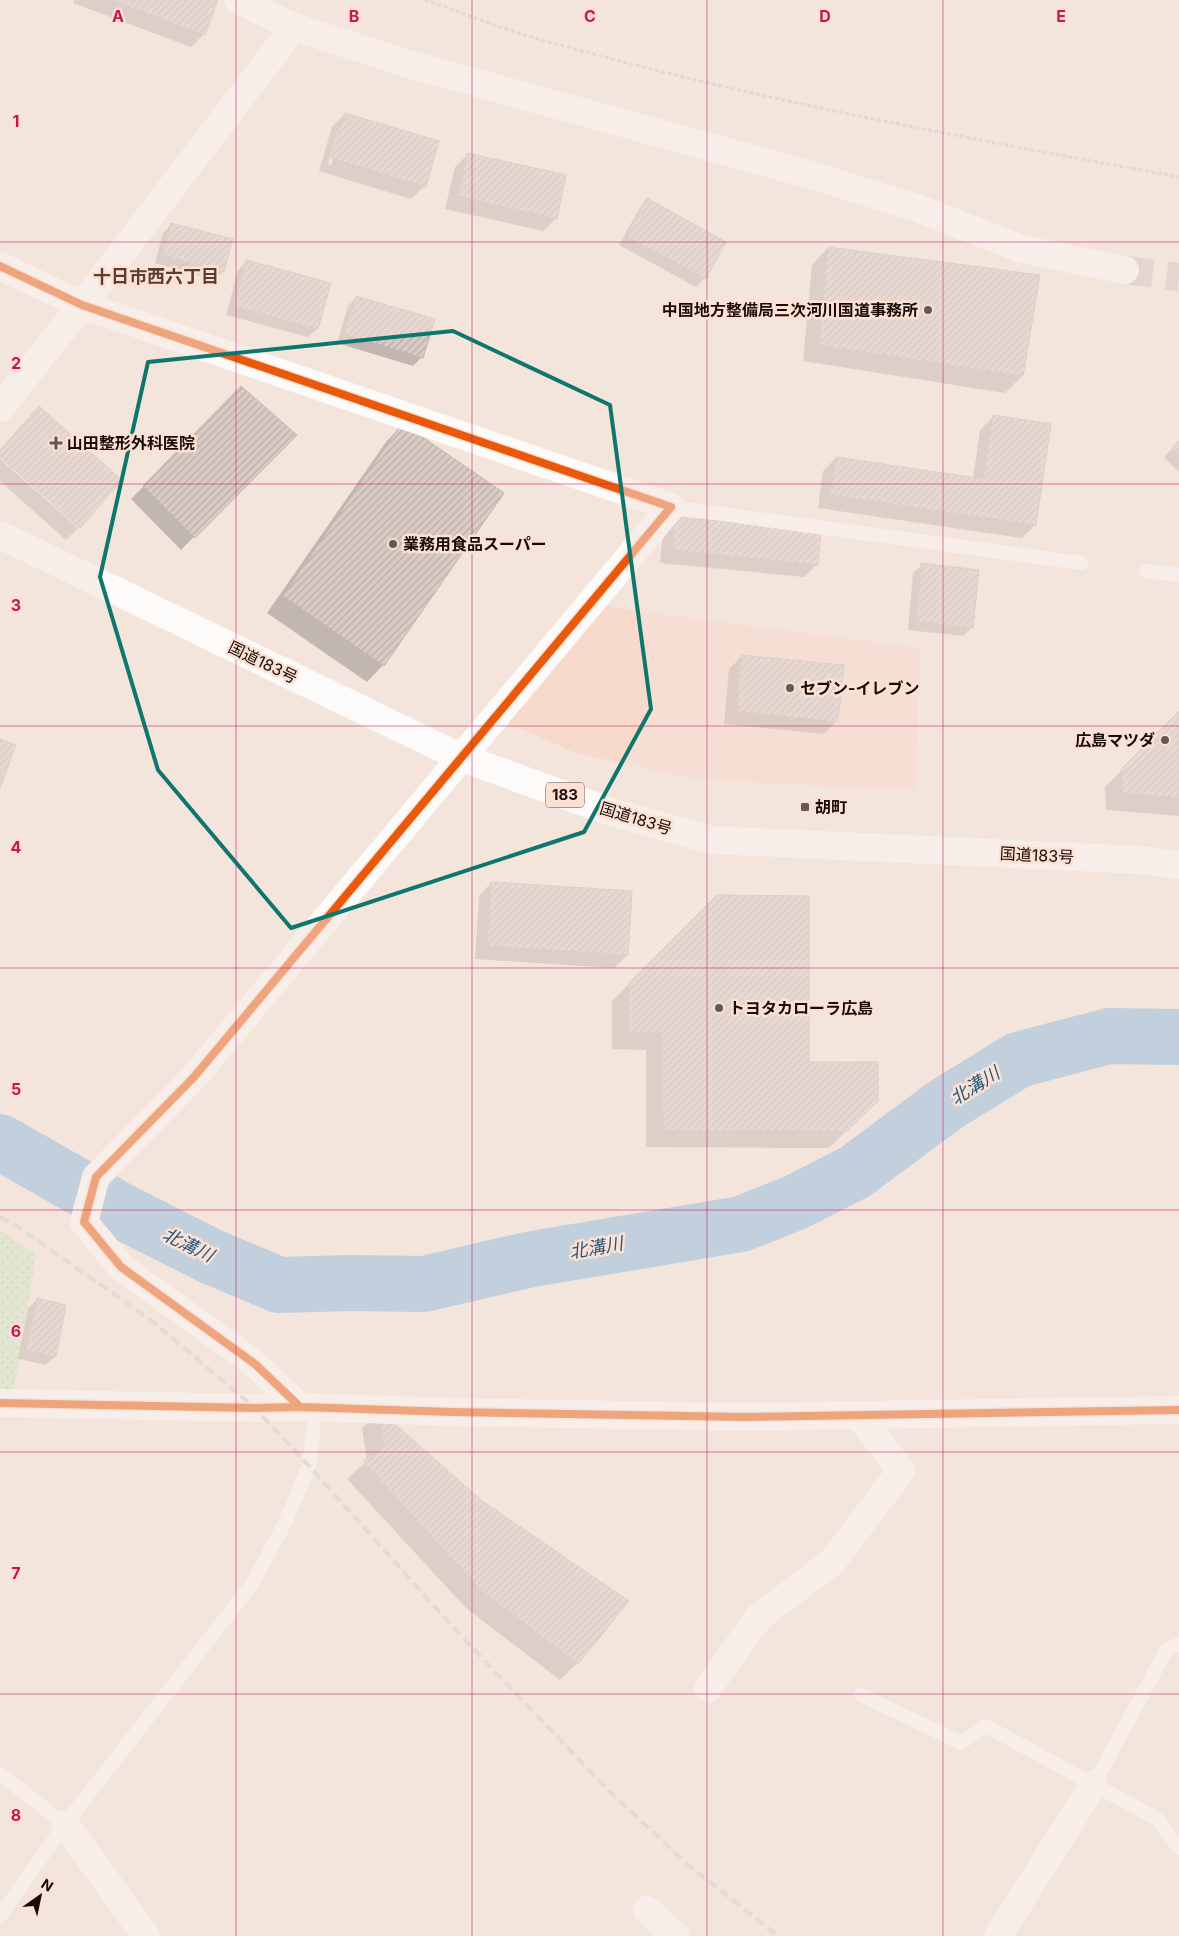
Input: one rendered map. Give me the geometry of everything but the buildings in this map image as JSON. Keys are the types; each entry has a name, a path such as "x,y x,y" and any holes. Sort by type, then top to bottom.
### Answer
{"main road":[{"path":"238,0 294,27 405,63 811,175 917,208 1022,249 1124,270"},
{"path":"0,408 82,306 294,27"},
{"path":"0,266 82,306 671,507 194,1077 96,1177 84,1222 121,1267 255,1364 308,1407"},
{"name":"国道183号","path":"0,535 460,758 611,812 712,840 1141,860 1179,865"},
{"path":"0,1403 255,1408 308,1407 734,1417 1179,1410"},
{"path":"708,1688 759,1617 832,1562 901,1471 859,1415"},
{"path":"998,1936 1094,1784"},
{"path":"65,1824 146,1936"},
{"path":"647,1910 676,1936"}],"lane":[{"path":"671,507 1081,563"},
{"path":"1146,571 1179,575"},
{"path":"0,1916 65,1824 252,1584 285,1523 309,1466 308,1407"},
{"path":"1094,1784 1168,1650 1179,1644"},
{"path":"861,1695 961,1743 986,1726 1157,1819 1179,1848"},
{"path":"0,1774 65,1824"}],"path":[{"path":"425,0 530,37 724,86 965,138 1179,177"}],"highlighted area":[{"path":"453,331 610,405 651,709 584,832 291,928 158,770 100,577 148,362"}],"shaded area":[{"path":"587,604 920,648 916,790 698,780 576,753 495,718"}],"green space":[{"path":"0,1231 36,1254 14,1390 0,1390"}],"waterway":[{"name":"北溝川","path":"0,1142 123,1212 210,1256 279,1285 350,1283 424,1284 532,1259 741,1224 794,1203 855,1172 945,1105 1018,1060 1109,1036 1179,1037"}],"tunnel":[{"path":"1125,270 1179,277"}],"railway":[{"path":"0,1217 18,1227 151,1320 255,1408 462,1637 607,1789 687,1864 778,1936"}],"cycle path":[{"path":"0,266 82,305 671,507 194,1077 96,1177 84,1222 121,1267 255,1364 300,1407"},
{"path":"0,1403 255,1408 300,1407 452,1412 744,1417 1179,1410"}],"place":[{"name":"中国地方整備局三次河川国道事務所","path":"928,310"},
{"name":"山田整形外科医院","path":"56,443"},
{"name":"業務用食品スーパー","path":"393,544"},
{"name":"セブン-イレブン","path":"790,688"},
{"name":"広島マツダ","path":"1165,740"},
{"name":"胡町","path":"805,807"},
{"name":"トヨタカローラ広島","path":"719,1008"}],"district":[{"name":"十日市西六丁目","path":"156,277"}]}
